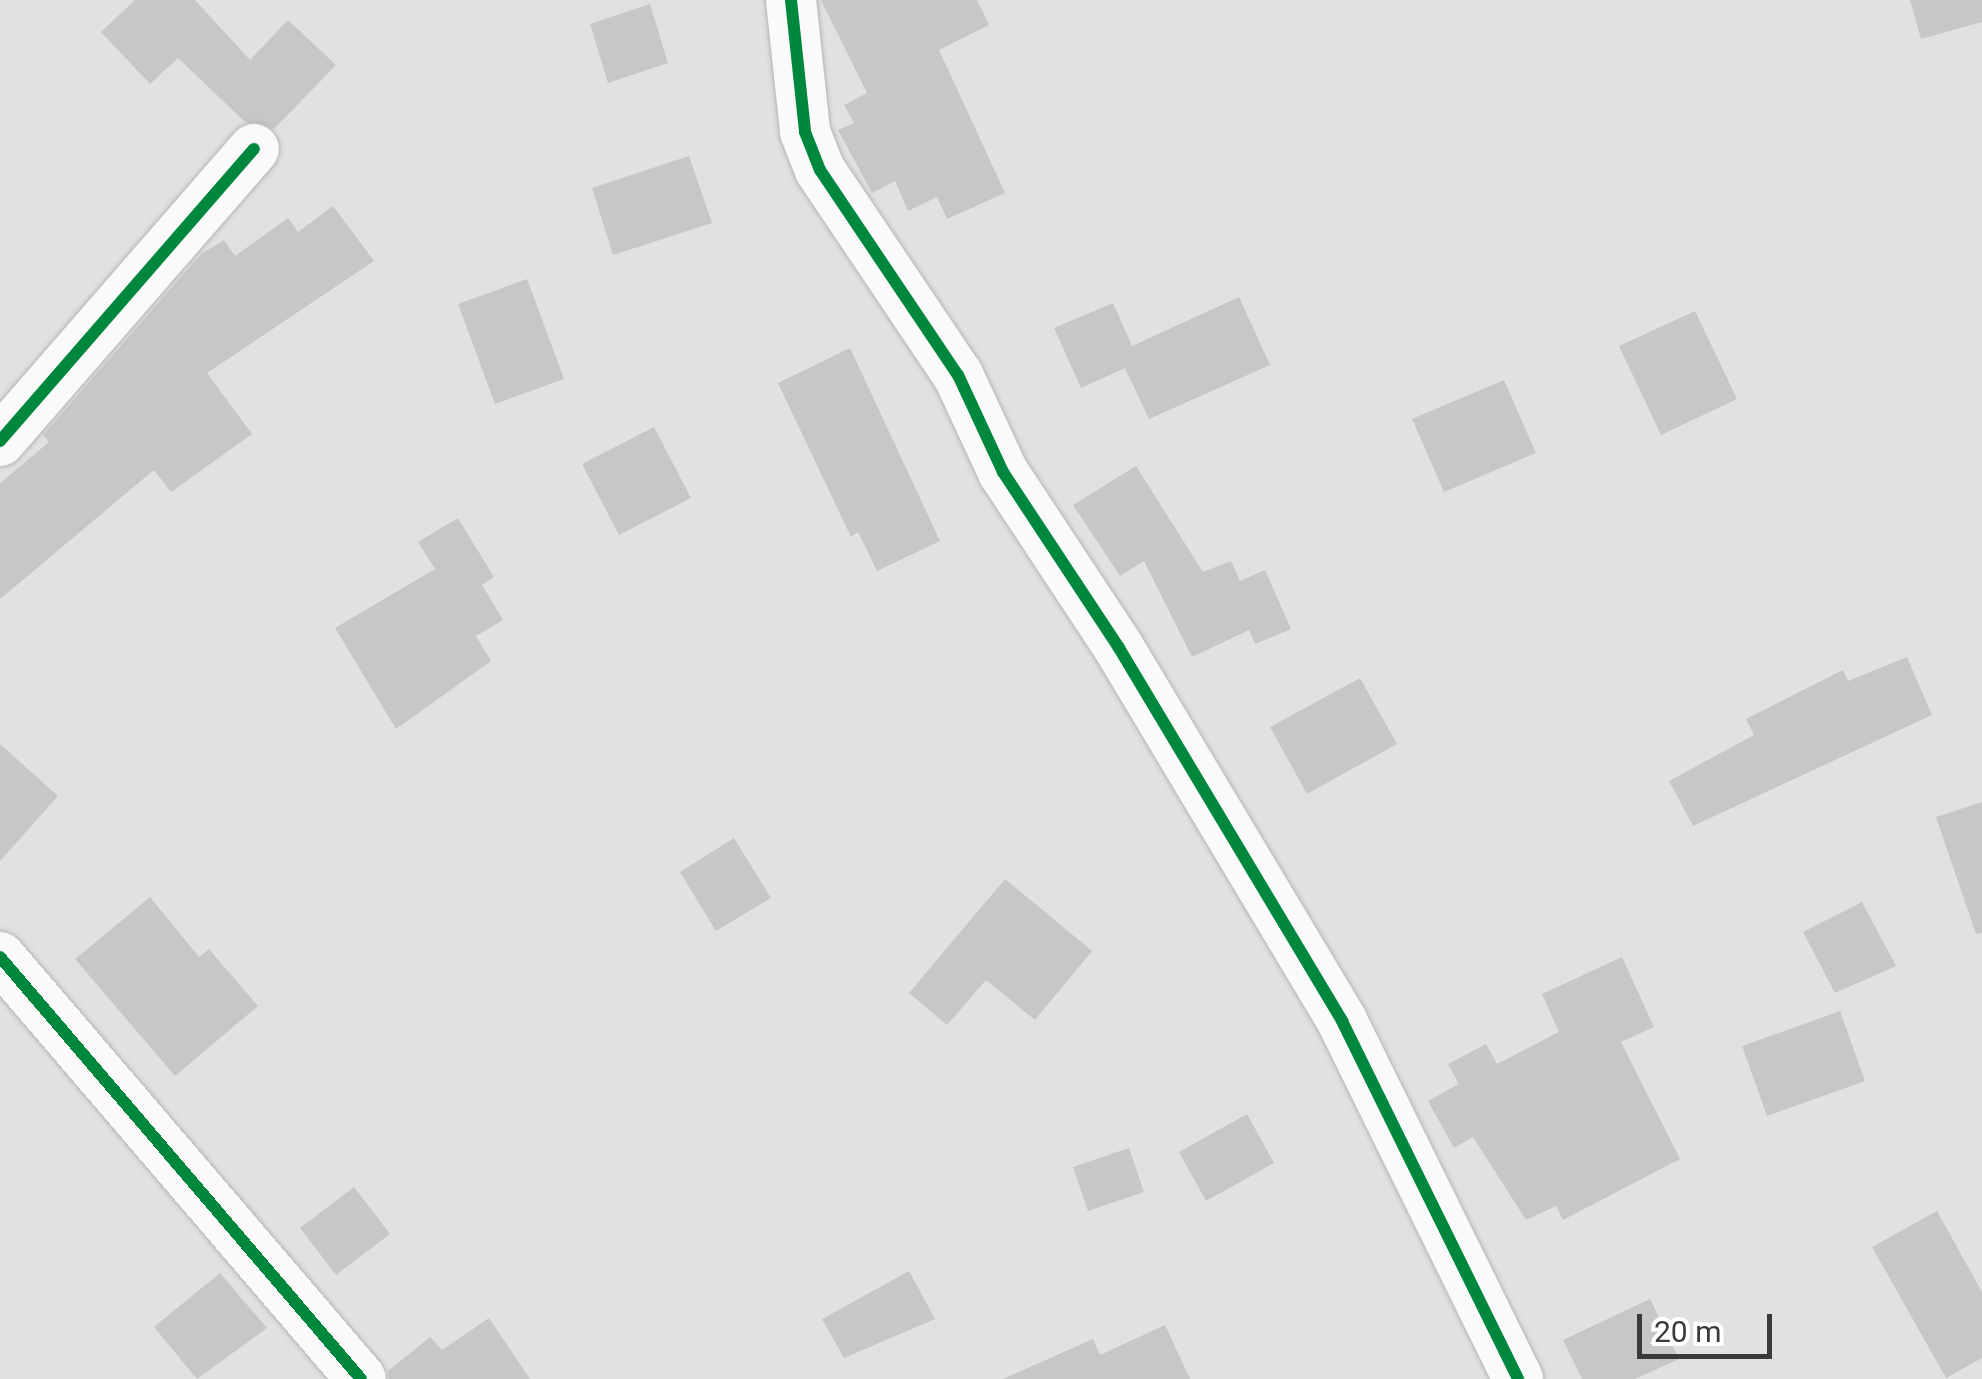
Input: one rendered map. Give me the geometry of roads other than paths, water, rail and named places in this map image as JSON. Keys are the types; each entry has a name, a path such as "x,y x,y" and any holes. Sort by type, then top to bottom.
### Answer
{"street":[{"path":"790,0 805,132 820,170 958,376 1003,472 1120,648 1342,1021 1518,1379"},
{"path":"0,441 254,150"},
{"path":"0,957 361,1379"}]}
